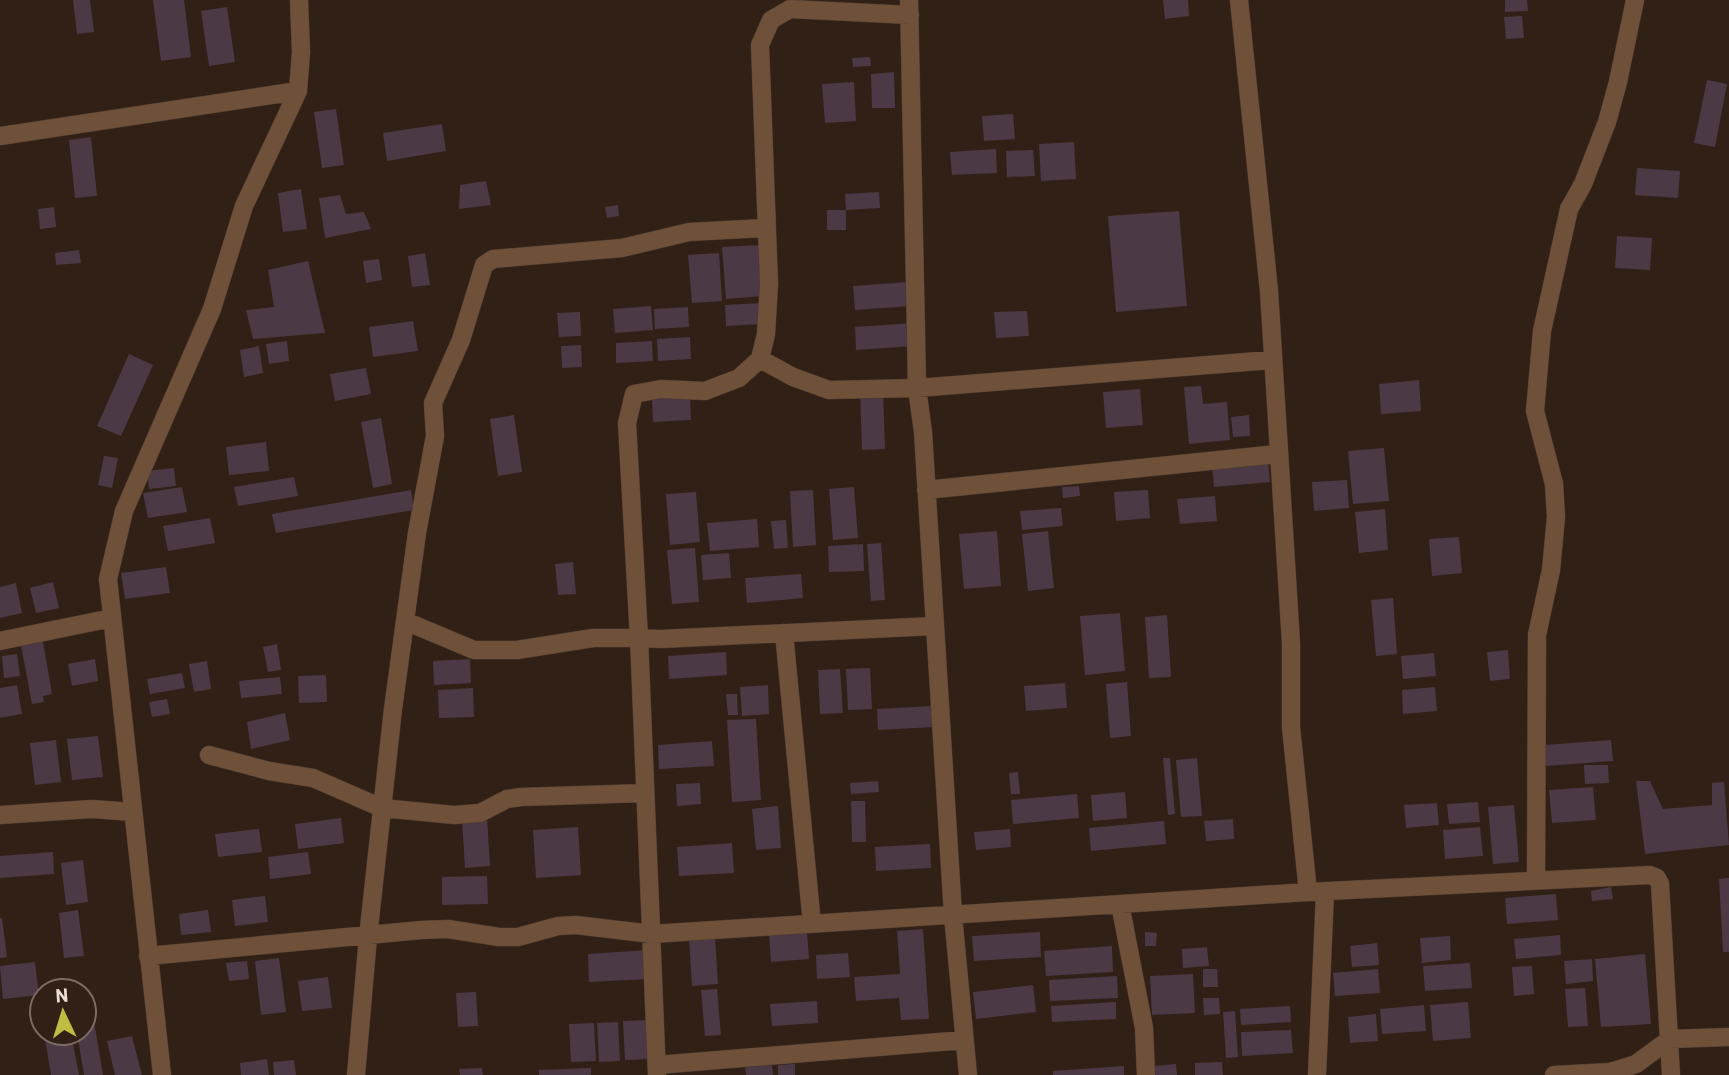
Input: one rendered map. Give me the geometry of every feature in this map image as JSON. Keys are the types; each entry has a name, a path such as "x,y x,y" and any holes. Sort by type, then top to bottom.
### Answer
{"street":[{"path":"162,1075 107,579 124,511 212,309 244,206 298,91 301,52 299,0"},
{"path":"1239,0 1269,291 1271,360 1291,643 1291,727 1316,892 1317,1075"},
{"path":"1536,880 1537,635 1551,569 1556,517 1550,464 1535,411 1542,331 1569,209 1583,184 1607,121 1635,0"},
{"path":"964,1040 657,1070 627,423 635,394 661,389 705,391 739,378 761,359 766,334 769,284 760,45 771,20 790,9 910,8 917,387 923,432 953,915 968,1075"},
{"path":"0,136 298,91"},
{"path":"356,1075 368,937 405,621 416,533 434,445 433,404 461,340 484,265 494,259 622,248 690,232 766,228"},
{"path":"761,359 793,377 829,390 917,387 1271,360"},
{"path":"926,490 1278,454"},
{"path":"0,641 112,618"},
{"path":"405,621 474,650 517,650 593,638 934,626"},
{"path":"784,633 813,924"},
{"path":"209,755 269,771 313,778 382,808 454,815 481,813 507,799 521,797 645,793"},
{"path":"0,816 92,809 133,812"},
{"path":"148,956 448,929 499,937 518,937 558,926 576,925 652,934 1316,892 1650,875 1657,877 1660,884 1671,1075"},
{"path":"1120,904 1144,1028 1146,1075"},
{"path":"1554,1075 1610,1072 1636,1064 1670,1040 1729,1037"}],"building":[{"path":"73,0 90,0 94,32 77,34"},
{"path":"153,0 184,0 191,57 161,61"},
{"path":"1163,0 1188,0 1189,16 1165,19"},
{"path":"1505,0 1527,0 1528,11 1505,12"},
{"path":"227,7 235,62 209,66 201,11"},
{"path":"1522,16 1524,38 1506,39 1504,17"},
{"path":"870,57 871,66 853,67 852,58"},
{"path":"894,72 895,108 872,108 871,74"},
{"path":"1707,80 1727,84 1715,147 1694,143"},
{"path":"854,82 856,121 825,123 822,84"},
{"path":"336,109 344,165 322,168 314,112"},
{"path":"1013,114 1015,139 984,141 982,116"},
{"path":"442,124 446,151 387,161 383,133"},
{"path":"91,137 97,196 75,198 69,140"},
{"path":"1074,142 1076,179 1041,181 1039,144"},
{"path":"996,149 997,173 952,175 950,152"},
{"path":"1033,150 1035,176 1007,177 1006,151"},
{"path":"1637,168 1680,171 1678,198 1635,195"},
{"path":"486,181 491,205 459,209 460,185"},
{"path":"301,189 307,229 283,232 278,193"},
{"path":"879,192 880,208 846,210 845,194"},
{"path":"340,195 346,214 364,212 371,229 325,238 319,198"},
{"path":"618,205 619,216 607,218 605,207"},
{"path":"54,207 56,227 40,229 38,209"},
{"path":"827,210 846,210 846,230 827,230"},
{"path":"1179,211 1187,306 1116,312 1108,216"},
{"path":"1617,236 1652,238 1650,270 1615,268"},
{"path":"760,245 763,296 726,299 722,247"},
{"path":"79,250 81,263 56,265 55,253"},
{"path":"425,253 430,285 412,287 408,256"},
{"path":"719,253 722,301 692,303 688,255"},
{"path":"379,259 382,280 366,283 363,261"},
{"path":"308,261 325,333 253,339 246,310 274,307 268,270"},
{"path":"909,282 911,306 855,310 853,286"},
{"path":"761,303 763,324 726,326 725,305"},
{"path":"651,306 653,330 615,333 613,309"},
{"path":"688,307 689,327 655,329 654,309"},
{"path":"1027,311 1029,336 996,338 994,312"},
{"path":"580,312 581,336 559,337 557,313"},
{"path":"413,321 418,351 373,357 369,327"},
{"path":"913,323 915,346 856,350 855,327"},
{"path":"690,337 691,359 658,361 657,339"},
{"path":"287,341 289,361 269,364 266,344"},
{"path":"652,341 653,361 616,363 616,343"},
{"path":"581,345 582,367 562,368 561,346"},
{"path":"259,346 263,373 244,377 240,350"},
{"path":"129,354 153,365 121,436 97,426"},
{"path":"366,368 371,394 335,401 330,374"},
{"path":"1419,380 1421,411 1381,414 1379,384"},
{"path":"1201,386 1203,404 1227,402 1230,440 1189,444 1184,387"},
{"path":"883,389 885,449 862,450 860,390"},
{"path":"1140,389 1143,425 1106,428 1103,392"},
{"path":"690,397 691,420 653,422 652,399"},
{"path":"514,415 522,472 498,476 490,419"},
{"path":"1249,415 1250,436 1233,437 1231,417"},
{"path":"381,418 392,484 373,488 361,422"},
{"path":"266,442 269,471 229,475 226,447"},
{"path":"1384,448 1389,501 1353,504 1348,451"},
{"path":"104,456 118,458 112,488 98,485"},
{"path":"1268,461 1270,482 1214,487 1212,465"},
{"path":"174,468 176,486 149,489 147,471"},
{"path":"294,477 298,496 238,506 234,487"},
{"path":"1347,480 1349,508 1314,511 1312,482"},
{"path":"1079,486 1080,496 1063,498 1062,487"},
{"path":"182,487 187,512 148,518 143,493"},
{"path":"854,487 858,538 833,540 829,489"},
{"path":"411,490 414,510 276,533 272,514"},
{"path":"813,490 816,545 793,547 790,491"},
{"path":"1148,490 1150,518 1116,521 1114,492"},
{"path":"696,492 700,542 670,545 666,494"},
{"path":"1215,496 1217,521 1180,524 1177,499"},
{"path":"1061,508 1063,526 1022,530 1020,511"},
{"path":"1385,509 1388,550 1359,553 1355,512"},
{"path":"210,518 215,543 168,551 163,526"},
{"path":"757,519 759,547 710,551 707,523"},
{"path":"786,520 788,548 774,549 771,521"},
{"path":"997,531 1001,586 964,589 959,534"},
{"path":"1048,531 1054,588 1028,591 1022,534"},
{"path":"1459,537 1462,573 1432,576 1429,539"},
{"path":"881,543 885,600 871,601 867,544"},
{"path":"863,544 864,571 829,572 828,546"},
{"path":"695,548 699,602 672,604 667,550"},
{"path":"729,553 731,578 703,580 701,555"},
{"path":"573,562 576,594 558,595 555,564"},
{"path":"166,567 170,593 125,599 121,573"},
{"path":"801,574 803,598 747,603 745,578"},
{"path":"53,582 59,608 36,613 30,588"},
{"path":"16,583 22,613 0,618 0,587"},
{"path":"1393,598 1397,654 1376,656 1371,600"},
{"path":"1120,613 1125,671 1085,675 1080,616"},
{"path":"1167,615 1171,677 1149,678 1145,617"},
{"path":"42,636 52,694 43,696 44,702 32,704 20,640"},
{"path":"277,644 281,670 268,672 263,647"},
{"path":"1508,650 1510,679 1490,681 1487,652"},
{"path":"726,652 727,675 669,679 668,656"},
{"path":"1434,653 1436,676 1403,679 1401,656"},
{"path":"17,654 20,676 4,678 2,656"},
{"path":"95,659 98,681 72,686 68,664"},
{"path":"470,659 471,683 434,685 433,661"},
{"path":"207,661 211,689 194,692 189,664"},
{"path":"870,668 872,709 848,710 846,669"},
{"path":"840,669 843,713 820,714 818,670"},
{"path":"182,673 185,688 150,694 147,679"},
{"path":"326,675 327,702 299,703 298,676"},
{"path":"280,677 282,694 241,698 239,681"},
{"path":"1127,682 1131,736 1110,738 1106,684"},
{"path":"1065,683 1067,708 1026,711 1024,686"},
{"path":"17,685 22,714 0,718 0,688"},
{"path":"768,685 769,714 742,716 740,687"},
{"path":"1435,687 1437,711 1403,714 1402,690"},
{"path":"473,688 474,717 439,718 438,690"},
{"path":"726,694 737,694 738,715 728,715"},
{"path":"167,699 170,714 152,717 149,702"},
{"path":"933,706 934,727 878,730 877,709"},
{"path":"285,713 290,740 251,749 247,722"},
{"path":"756,719 761,800 732,802 727,720"},
{"path":"98,736 103,777 72,780 67,739"},
{"path":"56,740 61,782 35,785 30,743"},
{"path":"1611,740 1613,761 1546,766 1544,745"},
{"path":"712,741 714,766 659,769 658,745"},
{"path":"1163,758 1170,758 1175,814 1168,815"},
{"path":"1197,758 1202,816 1181,817 1176,760"},
{"path":"1584,765 1608,765 1609,783 1585,784"},
{"path":"1018,772 1020,794 1011,794 1009,773"},
{"path":"878,781 879,792 851,794 850,783"},
{"path":"1636,781 1650,781 1663,809 1712,805 1712,783 1724,782 1729,845 1645,854"},
{"path":"700,783 701,804 677,806 676,784"},
{"path":"1593,787 1596,820 1552,823 1549,790"},
{"path":"1125,792 1127,818 1093,821 1091,795"},
{"path":"1077,794 1079,818 1013,824 1011,800"},
{"path":"851,801 865,801 866,842 852,842"},
{"path":"1478,802 1480,822 1449,824 1447,804"},
{"path":"1437,803 1439,825 1406,828 1404,805"},
{"path":"1514,805 1519,862 1493,864 1488,807"},
{"path":"778,806 781,848 756,850 752,809"},
{"path":"341,818 344,843 298,849 295,824"},
{"path":"487,818 490,866 465,868 462,819"},
{"path":"1233,819 1234,839 1206,841 1204,821"},
{"path":"1164,821 1166,844 1091,851 1089,828"},
{"path":"578,827 581,875 536,878 533,830"},
{"path":"1480,827 1483,856 1445,859 1443,830"},
{"path":"259,829 262,852 218,857 215,834"},
{"path":"1010,829 1011,847 976,850 974,832"},
{"path":"732,843 734,873 679,876 677,847"},
{"path":"930,844 931,868 876,871 875,847"},
{"path":"53,852 54,874 0,878 0,856"},
{"path":"308,852 311,874 270,879 268,857"},
{"path":"83,860 88,902 66,905 61,863"},
{"path":"487,876 488,904 442,905 442,877"},
{"path":"1729,878 1729,952 1723,952 1719,879"},
{"path":"1611,887 1613,899 1592,901 1591,891"},
{"path":"1556,894 1558,920 1507,924 1505,898"},
{"path":"265,896 268,922 235,926 232,900"},
{"path":"78,910 84,956 64,958 59,913"},
{"path":"208,910 211,932 181,935 179,914"},
{"path":"0,918 7,957 0,958"},
{"path":"923,929 929,1019 901,1020 899,998 856,1001 854,977 900,974 897,931"},
{"path":"807,932 809,959 771,962 769,934"},
{"path":"1040,932 1041,957 974,961 972,936"},
{"path":"1145,932 1157,933 1156,946 1145,946"},
{"path":"1560,935 1561,955 1516,959 1514,939"},
{"path":"715,936 718,984 692,986 689,938"},
{"path":"1450,936 1451,960 1422,963 1420,938"},
{"path":"1377,943 1379,965 1352,967 1350,946"},
{"path":"1112,946 1113,972 1046,976 1044,951"},
{"path":"1207,947 1209,966 1183,968 1182,949"},
{"path":"648,950 649,979 589,982 588,954"},
{"path":"848,953 850,977 817,979 816,955"},
{"path":"1645,954 1651,1024 1601,1027 1595,959"},
{"path":"279,958 286,1012 261,1015 255,961"},
{"path":"1592,959 1593,981 1566,984 1564,961"},
{"path":"247,961 249,979 229,981 226,963"},
{"path":"35,962 37,977 28,977 28,996 3,999 0,966"},
{"path":"1470,963 1472,988 1425,991 1423,966"},
{"path":"1532,966 1534,994 1514,996 1512,967"},
{"path":"1203,969 1217,969 1218,987 1203,987"},
{"path":"1378,969 1380,993 1335,996 1333,973"},
{"path":"1193,974 1195,1013 1152,1015 1150,976"},
{"path":"1117,976 1118,998 1050,1001 1049,980"},
{"path":"328,977 332,1008 302,1011 298,981"},
{"path":"1033,985 1036,1012 976,1019 973,992"},
{"path":"1585,988 1588,1026 1568,1027 1565,989"},
{"path":"717,989 721,1035 705,1036 701,990"},
{"path":"476,992 478,1026 458,1027 456,993"},
{"path":"1203,998 1219,998 1220,1014 1204,1015"},
{"path":"817,1001 818,1023 772,1026 770,1004"},
{"path":"1116,1002 1116,1019 1052,1022 1051,1006"},
{"path":"1468,1002 1471,1038 1433,1041 1430,1005"},
{"path":"1424,1005 1426,1031 1382,1034 1380,1009"},
{"path":"1290,1006 1291,1022 1241,1025 1240,1009"},
{"path":"1235,1011 1238,1057 1226,1058 1223,1012"},
{"path":"1376,1014 1378,1041 1350,1043 1348,1017"},
{"path":"648,1020 650,1059 625,1060 623,1021"},
{"path":"618,1022 620,1061 599,1062 597,1023"},
{"path":"594,1023 596,1061 571,1062 569,1024"},
{"path":"1291,1030 1293,1053 1242,1056 1241,1032"},
{"path":"132,1036 142,1075 115,1075 107,1041"},
{"path":"98,1045 103,1075 84,1075 79,1047"},
{"path":"46,1047 74,1047 79,1075 51,1075"},
{"path":"267,1059 269,1075 241,1075 240,1063"},
{"path":"294,1060 296,1075 274,1075 273,1062"},
{"path":"1222,1062 1223,1075 1195,1075 1195,1063"},
{"path":"795,1064 795,1075 778,1075 778,1065"},
{"path":"1176,1064 1177,1075 1154,1075 1154,1066"},
{"path":"772,1065 773,1075 746,1075 745,1067"},
{"path":"1124,1066 1124,1075 1053,1075 1053,1071"},
{"path":"482,1068 483,1075 460,1075 459,1069"},
{"path":"591,1068 591,1075 539,1075 539,1070"}]}
